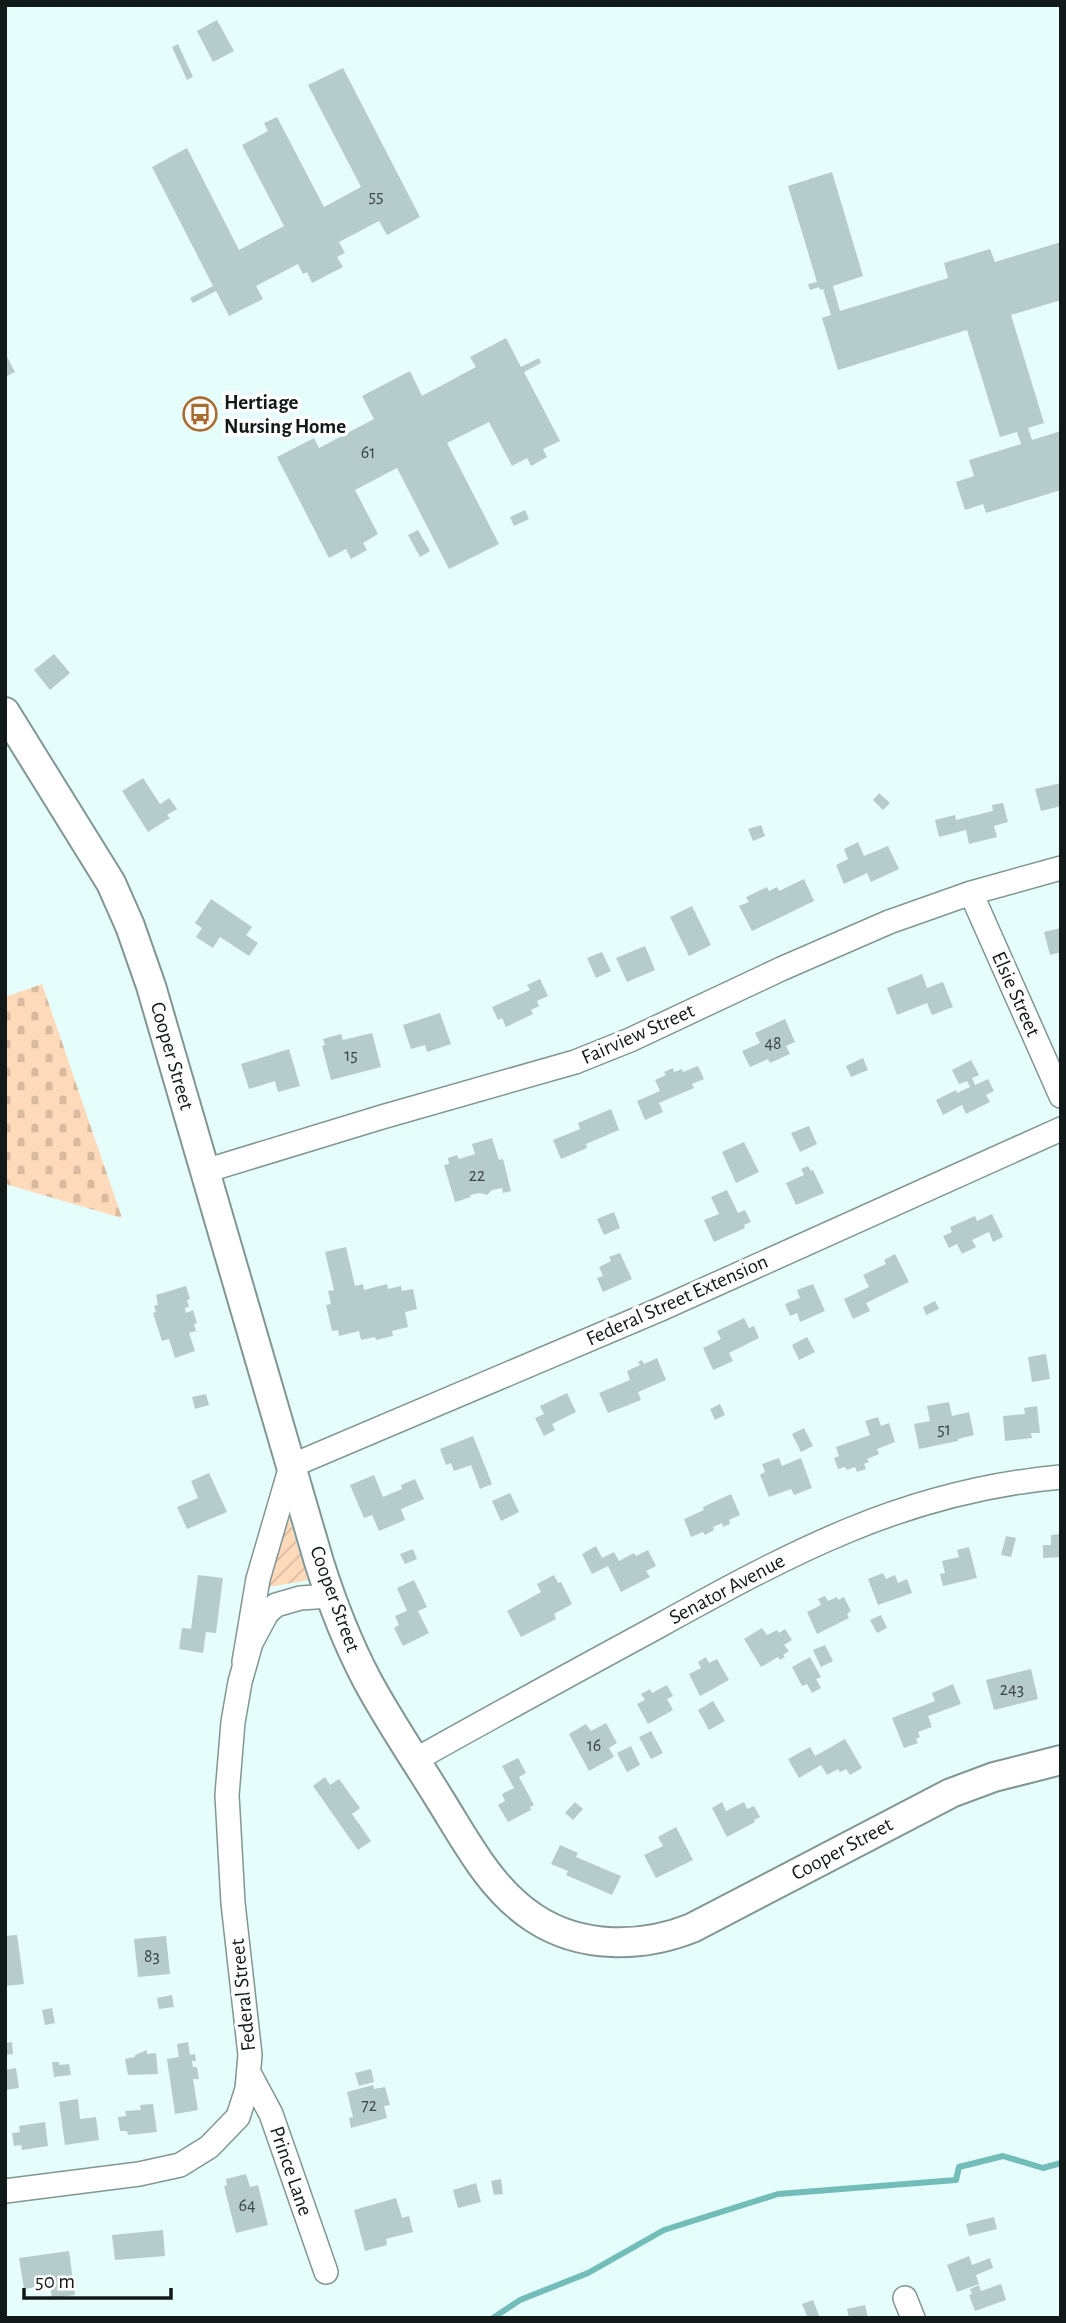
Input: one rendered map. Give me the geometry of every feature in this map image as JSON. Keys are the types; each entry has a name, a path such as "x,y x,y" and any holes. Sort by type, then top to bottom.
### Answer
{"street":[{"name":"Cooper Street","path":"5,712 111,883 121,905 151,986 330,1596 359,1664 471,1849 488,1874 514,1902 534,1918 555,1929 590,1939 623,1943 653,1940 692,1928 951,1793 994,1777 1061,1760"},
{"name":"Fairview Street","path":"205,1171 382,1116 525,1078 600,1054 827,948 900,918 971,893 1061,868"},
{"name":"Elsie Street","path":"971,893 1061,1096"},
{"name":"Federal Street Extension","path":"291,1466 660,1309 1061,1129"},
{"name":"Federal Street","path":"5,2192 152,2172 191,2160 215,2142 238,2117 249,2073 249,2034 233,1903 227,1795 233,1722 258,1578 291,1466"},
{"name":"Senator Avenue","path":"415,1760 747,1577 822,1540 881,1516 959,1493 1009,1483 1061,1477"},
{"name":"Federal Street","path":"244,1662 261,1624 276,1605 300,1598 330,1596"},
{"name":"Prince Lane","path":"249,2073 271,2114 326,2272"}],"green space":[{"path":"42,984 122,1218 5,1184 5,997"},
{"path":"287,1512 308,1580 269,1587"}],"building":[{"path":"217,20 234,51 213,62 197,31"},
{"path":"178,44 193,77 187,80 172,47"},
{"path":"343,68 420,217 387,235 379,221 339,242 345,253 337,257 343,267 312,283 307,272 303,274 298,264 256,286 263,299 229,316 216,291 193,303 190,298 213,286 152,167 187,148 239,250 284,226 242,145 268,131 264,123 277,117 324,207 361,187 308,85"},
{"path":"832,172 863,276 833,286 840,311 948,278 944,263 990,249 995,262 1061,242 1061,300 1011,315 1044,423 1028,428 1032,440 1061,431 1061,490 986,513 983,504 965,510 956,482 974,476 969,460 1021,444 1017,432 1000,437 967,330 838,370 822,318 831,315 823,289 820,290 819,287 810,290 808,284 817,282 788,186"},
{"path":"506,338 521,367 539,358 541,363 524,372 560,441 543,449 547,457 531,466 527,458 512,466 489,422 447,443 499,544 449,569 397,468 355,490 378,534 363,543 367,550 351,559 346,549 329,558 277,457 314,438 319,448 374,419 362,396 410,371 422,396 476,367 470,357"},
{"path":"5,353 15,372 5,377"},
{"path":"525,510 529,519 514,526 510,517"},
{"path":"418,530 430,551 420,557 408,535"},
{"path":"54,654 70,673 50,690 34,670"},
{"path":"143,778 160,804 169,798 177,809 167,815 170,818 148,832 122,791"},
{"path":"1061,783 1061,806 1041,811 1035,789"},
{"path":"879,793 890,803 883,810 873,800"},
{"path":"1003,803 1008,822 994,826 997,837 969,844 966,830 939,837 935,820 955,815 956,820 993,811 992,805"},
{"path":"761,825 765,836 753,841 748,829"},
{"path":"858,842 864,856 888,846 899,869 871,882 867,873 844,884 836,865 848,859 844,849"},
{"path":"804,879 814,901 752,931 739,906 749,902 746,897 767,887 769,891 777,887 779,891"},
{"path":"211,899 252,927 246,935 258,943 249,956 220,937 213,948 196,937 202,928 195,923"},
{"path":"692,906 711,945 689,956 670,917"},
{"path":"1061,928 1061,952 1050,955 1044,932"},
{"path":"645,946 655,970 627,982 616,958"},
{"path":"602,952 611,971 596,978 587,958"},
{"path":"922,974 927,988 943,982 953,1007 932,1015 927,1003 897,1015 887,988"},
{"path":"540,979 548,996 537,1001 539,1006 531,1010 533,1014 506,1027 502,1018 498,1020 492,1007 530,990 527,985"},
{"path":"440,1013 451,1044 427,1052 425,1045 411,1049 403,1025"},
{"path":"785,1019 795,1042 786,1046 790,1054 770,1063 768,1059 750,1067 742,1051 760,1043 755,1033"},
{"path":"372,1033 381,1067 331,1080 322,1046 325,1045 323,1039 341,1034 343,1040"},
{"path":"289,1049 300,1086 278,1092 275,1081 249,1089 241,1064"},
{"path":"863,1058 868,1070 851,1077 846,1066"},
{"path":"971,1060 979,1075 972,1078 975,1085 988,1079 994,1091 986,1095 990,1102 966,1114 962,1105 943,1115 936,1100 956,1090 957,1093 970,1087 967,1081 959,1084 952,1070"},
{"path":"698,1066 704,1079 692,1084 694,1088 659,1103 663,1112 645,1120 637,1101 660,1091 655,1080 673,1068 674,1072 682,1069 683,1072"},
{"path":"611,1109 619,1130 586,1144 587,1148 561,1159 553,1140 580,1129 578,1123"},
{"path":"809,1126 817,1144 800,1152 791,1133"},
{"path":"492,1138 499,1160 503,1159 511,1191 503,1193 502,1188 492,1190 487,1195 470,1195 471,1197 455,1202 444,1165 449,1164 448,1158 457,1155 459,1159 475,1154 472,1144"},
{"path":"744,1142 759,1172 736,1183 722,1152"},
{"path":"808,1166 813,1170 824,1193 796,1205 786,1183 804,1175 801,1169"},
{"path":"727,1190 738,1213 745,1210 751,1222 744,1225 745,1228 714,1242 704,1220 719,1214 711,1197"},
{"path":"614,1212 620,1228 604,1235 597,1219"},
{"path":"992,1214 1003,1237 993,1242 989,1232 972,1240 976,1247 962,1254 957,1244 949,1248 943,1236 952,1232 950,1227 975,1216 977,1221"},
{"path":"346,1247 355,1286 363,1284 364,1290 387,1284 388,1289 401,1286 402,1291 413,1289 417,1309 405,1312 408,1327 392,1331 393,1336 376,1340 375,1337 361,1340 359,1331 339,1336 338,1330 332,1331 326,1305 331,1304 328,1291 334,1290 325,1252"},
{"path":"620,1253 632,1279 603,1292 597,1278 603,1276 599,1267 611,1261 609,1257"},
{"path":"895,1254 909,1282 866,1303 870,1311 853,1319 844,1299 869,1287 863,1275 886,1264 884,1260"},
{"path":"813,1284 825,1311 800,1322 797,1313 790,1316 785,1304 800,1298 797,1290"},
{"path":"186,1286 190,1299 187,1300 189,1307 185,1308 186,1313 193,1310 197,1323 194,1324 196,1331 189,1333 195,1351 175,1358 169,1339 162,1341 153,1313 156,1312 154,1306 158,1305 156,1295"},
{"path":"935,1301 939,1309 926,1315 923,1307"},
{"path":"744,1318 749,1328 754,1326 759,1338 729,1353 733,1361 713,1370 703,1348 721,1339 717,1331"},
{"path":"807,1337 815,1352 799,1360 792,1345"},
{"path":"1046,1354 1050,1379 1032,1382 1028,1357"},
{"path":"657,1358 666,1380 638,1392 641,1400 608,1413 599,1393 630,1380 627,1371 640,1365 638,1362 642,1360 644,1364"},
{"path":"567,1393 576,1412 552,1424 555,1430 544,1436 535,1418 544,1414 540,1406"},
{"path":"206,1394 209,1405 195,1409 192,1397"},
{"path":"949,1402 952,1416 969,1412 974,1435 919,1449 914,1424 930,1421 927,1406"},
{"path":"720,1404 725,1415 715,1420 710,1409"},
{"path":"1037,1406 1040,1433 1031,1433 1032,1438 1005,1441 1003,1416 1025,1414 1024,1408"},
{"path":"878,1417 881,1426 889,1423 895,1442 877,1449 879,1454 867,1459 869,1462 864,1464 866,1469 857,1472 855,1467 838,1469 834,1458 839,1456 836,1447 870,1435 865,1421"},
{"path":"804,1428 813,1446 801,1452 792,1434"},
{"path":"473,1436 492,1484 480,1489 471,1465 454,1471 451,1463 446,1465 440,1449"},
{"path":"779,1458 782,1466 801,1458 812,1488 794,1495 791,1489 769,1497 760,1475 765,1472 762,1464"},
{"path":"209,1473 227,1512 187,1529 177,1507 198,1498 191,1481"},
{"path":"374,1475 383,1497 402,1489 401,1485 415,1479 424,1499 401,1509 405,1520 379,1531 372,1515 364,1518 350,1485"},
{"path":"510,1493 519,1512 501,1521 492,1501"},
{"path":"731,1494 740,1515 729,1520 730,1524 723,1527 722,1523 705,1535 703,1532 691,1537 684,1519"},
{"path":"1061,1534 1061,1557 1043,1558 1043,1545 1051,1545 1051,1535"},
{"path":"1006,1536 1016,1538 1011,1557 1001,1555"},
{"path":"596,1546 602,1558 614,1552 619,1561 634,1553 636,1556 648,1550 656,1566 646,1571 650,1577 621,1592 608,1566 592,1574 582,1554"},
{"path":"969,1547 977,1578 943,1586 940,1574 945,1573 942,1561 959,1557 957,1550"},
{"path":"413,1549 417,1559 405,1564 400,1554"},
{"path":"883,1573 886,1579 895,1575 898,1583 907,1579 912,1593 878,1605 868,1579"},
{"path":"198,1575 223,1578 216,1633 206,1632 203,1653 179,1649 182,1628 191,1629"},
{"path":"554,1575 558,1583 561,1582 572,1604 554,1614 556,1619 521,1637 507,1611 541,1592 537,1584"},
{"path":"414,1580 427,1607 418,1611 429,1633 403,1646 394,1628 399,1625 395,1616 407,1611 397,1588"},
{"path":"825,1596 828,1601 844,1597 851,1611 847,1614 849,1618 817,1634 807,1612 821,1605 818,1599"},
{"path":"881,1615 887,1628 877,1633 870,1620"},
{"path":"762,1628 767,1635 785,1629 792,1640 784,1645 789,1651 783,1655 785,1657 780,1660 778,1657 761,1667 744,1639"},
{"path":"825,1645 833,1661 821,1667 813,1650"},
{"path":"706,1657 709,1663 717,1659 729,1680 700,1696 689,1674 701,1668 698,1662"},
{"path":"810,1657 821,1677 816,1679 821,1688 812,1693 807,1684 802,1686 792,1667"},
{"path":"1031,1669 1038,1699 994,1710 986,1680"},
{"path":"953,1684 961,1704 928,1716 932,1727 918,1732 918,1743 904,1748 892,1718 935,1701 932,1693"},
{"path":"667,1685 673,1696 667,1699 673,1710 648,1724 637,1704 645,1700 641,1694 650,1689 652,1693"},
{"path":"713,1701 725,1721 709,1730 698,1710"},
{"path":"606,1723 617,1743 609,1748 614,1757 589,1771 569,1734 586,1724 591,1731"},
{"path":"651,1731 663,1753 651,1759 639,1737"},
{"path":"845,1739 862,1768 850,1775 846,1769 840,1772 838,1769 827,1775 821,1765 799,1778 788,1759 810,1747 815,1756"},
{"path":"631,1746 640,1765 627,1772 617,1753"},
{"path":"518,1758 526,1773 519,1777 534,1805 530,1807 531,1810 508,1822 498,1805 505,1801 502,1794 514,1788 502,1766"},
{"path":"325,1777 330,1785 339,1779 360,1808 352,1814 371,1841 358,1850 313,1786"},
{"path":"575,1802 583,1809 573,1820 565,1813"},
{"path":"722,1802 726,1811 744,1802 747,1809 754,1806 760,1817 727,1837 712,1808"},
{"path":"676,1827 693,1860 656,1878 644,1855 663,1846 658,1837"},
{"path":"560,1845 578,1853 576,1857 621,1876 612,1895 566,1875 568,1871 551,1864"},
{"path":"17,1935 24,1984 5,1986 5,1936"},
{"path":"166,1936 170,1974 138,1977 134,1939"},
{"path":"172,1995 174,2007 159,2009 157,1998"},
{"path":"52,2008 55,2023 45,2025 42,2010"},
{"path":"12,2042 13,2054 5,2055 5,2043"},
{"path":"188,2042 190,2055 195,2054 196,2061 192,2061 193,2067 197,2067 199,2079 193,2079 198,2110 175,2114 167,2059 179,2057 177,2044"},
{"path":"147,2050 147,2054 156,2053 158,2074 128,2075 125,2059"},
{"path":"52,2062 59,2062 59,2065 69,2064 71,2075 54,2077"},
{"path":"16,2068 19,2088 5,2090 5,2070"},
{"path":"371,2069 374,2082 359,2086 355,2073"},
{"path":"373,2085 374,2089 385,2087 390,2105 384,2106 387,2118 351,2128 349,2118 353,2117 347,2092"},
{"path":"78,2099 80,2119 96,2117 99,2140 65,2145 59,2102"},
{"path":"153,2104 157,2132 128,2135 127,2131 120,2131 118,2117 126,2116 125,2111 141,2110 140,2105"},
{"path":"45,2122 48,2146 22,2150 21,2145 14,2146 12,2133 20,2132 19,2126"},
{"path":"246,2174 250,2187 258,2185 268,2225 236,2233 224,2186 227,2185 226,2179"},
{"path":"501,2179 503,2194 494,2195 491,2181"},
{"path":"476,2183 481,2202 458,2208 453,2190"},
{"path":"396,2198 402,2218 409,2216 413,2232 386,2239 387,2245 365,2251 354,2210"},
{"path":"994,2217 997,2229 969,2236 966,2224"},
{"path":"163,2230 165,2256 115,2260 112,2235"},
{"path":"69,2251 75,2295 52,2298 50,2285 24,2289 19,2258"},
{"path":"969,2256 972,2265 990,2258 993,2268 976,2275 979,2284 957,2292 947,2265"},
{"path":"1001,2284 1006,2300 975,2311 969,2295 972,2294 970,2289 979,2285 981,2291"},
{"path":"813,2300 820,2318 808,2318 802,2304"},
{"path":"865,2305 868,2318 849,2318 847,2309"}],"waterway":[{"path":"493,2318 520,2300 588,2273 664,2230 778,2194 956,2180 959,2167 1003,2156 1043,2168 1061,2163"}],"place":[{"name":"Hertiage Nursing Home","path":"200,414"}]}
